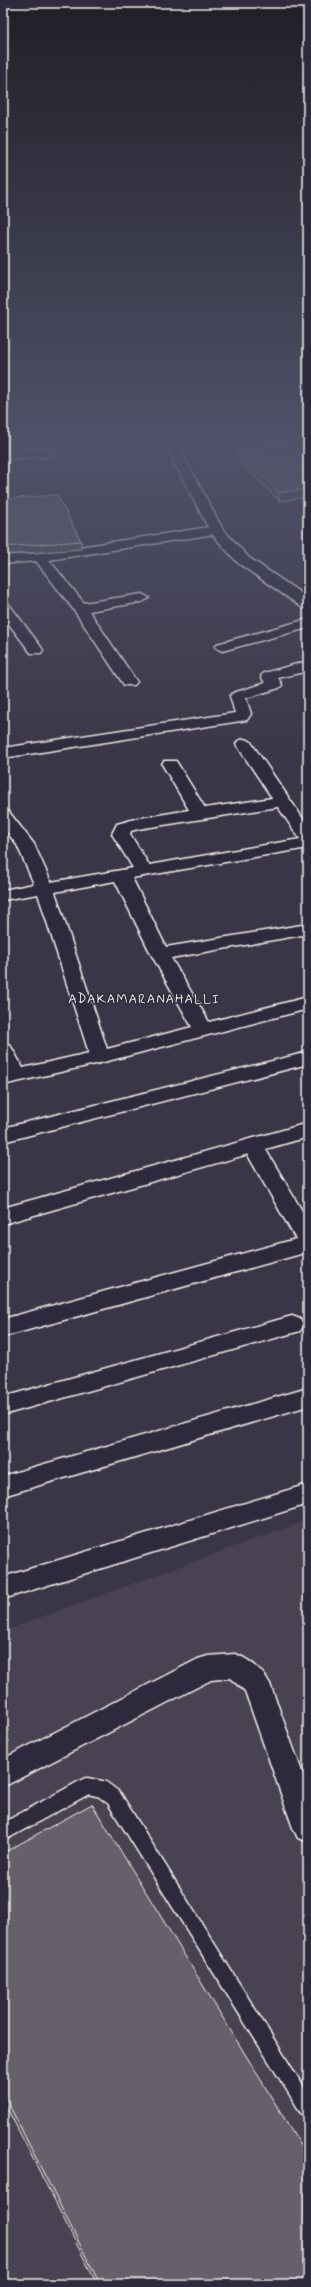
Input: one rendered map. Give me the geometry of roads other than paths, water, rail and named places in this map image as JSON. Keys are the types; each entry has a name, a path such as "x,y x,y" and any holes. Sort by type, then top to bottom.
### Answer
{"street":[{"path":"3,560 76,551"},
{"path":"234,551 242,560 308,605"},
{"path":"40,556 80,608 129,682"},
{"path":"80,608 142,598"},
{"path":"3,606 36,650"},
{"path":"222,647 308,623"},
{"path":"3,753 241,717 244,714 238,696 274,685 269,676 308,666"},
{"path":"3,895 45,889 143,870 306,845 282,801 244,744"},
{"path":"170,764 200,814"},
{"path":"143,870 121,834 123,828 135,824 282,801"},
{"path":"3,816 25,844 45,889 100,1057"},
{"path":"121,875 160,954 204,1030"},
{"path":"160,954 308,929"},
{"path":"3,1049 10,1077 100,1057 308,1003"},
{"path":"3,1135 308,1058"},
{"path":"3,1216 308,1130"},
{"path":"253,1145 308,1240"},
{"path":"3,1328 308,1244"},
{"path":"3,1406 292,1325"},
{"path":"3,1486 308,1397"},
{"path":"3,1588 308,1494"},
{"path":"3,1774 208,1668 235,1666 256,1684 302,1792 308,1828"}],"lane":[{"path":"3,1832 87,1786 102,1789 114,1798 308,2108"}],"district":[{"name":"ADAKAMARANAHALLI","path":"144,999"}]}
